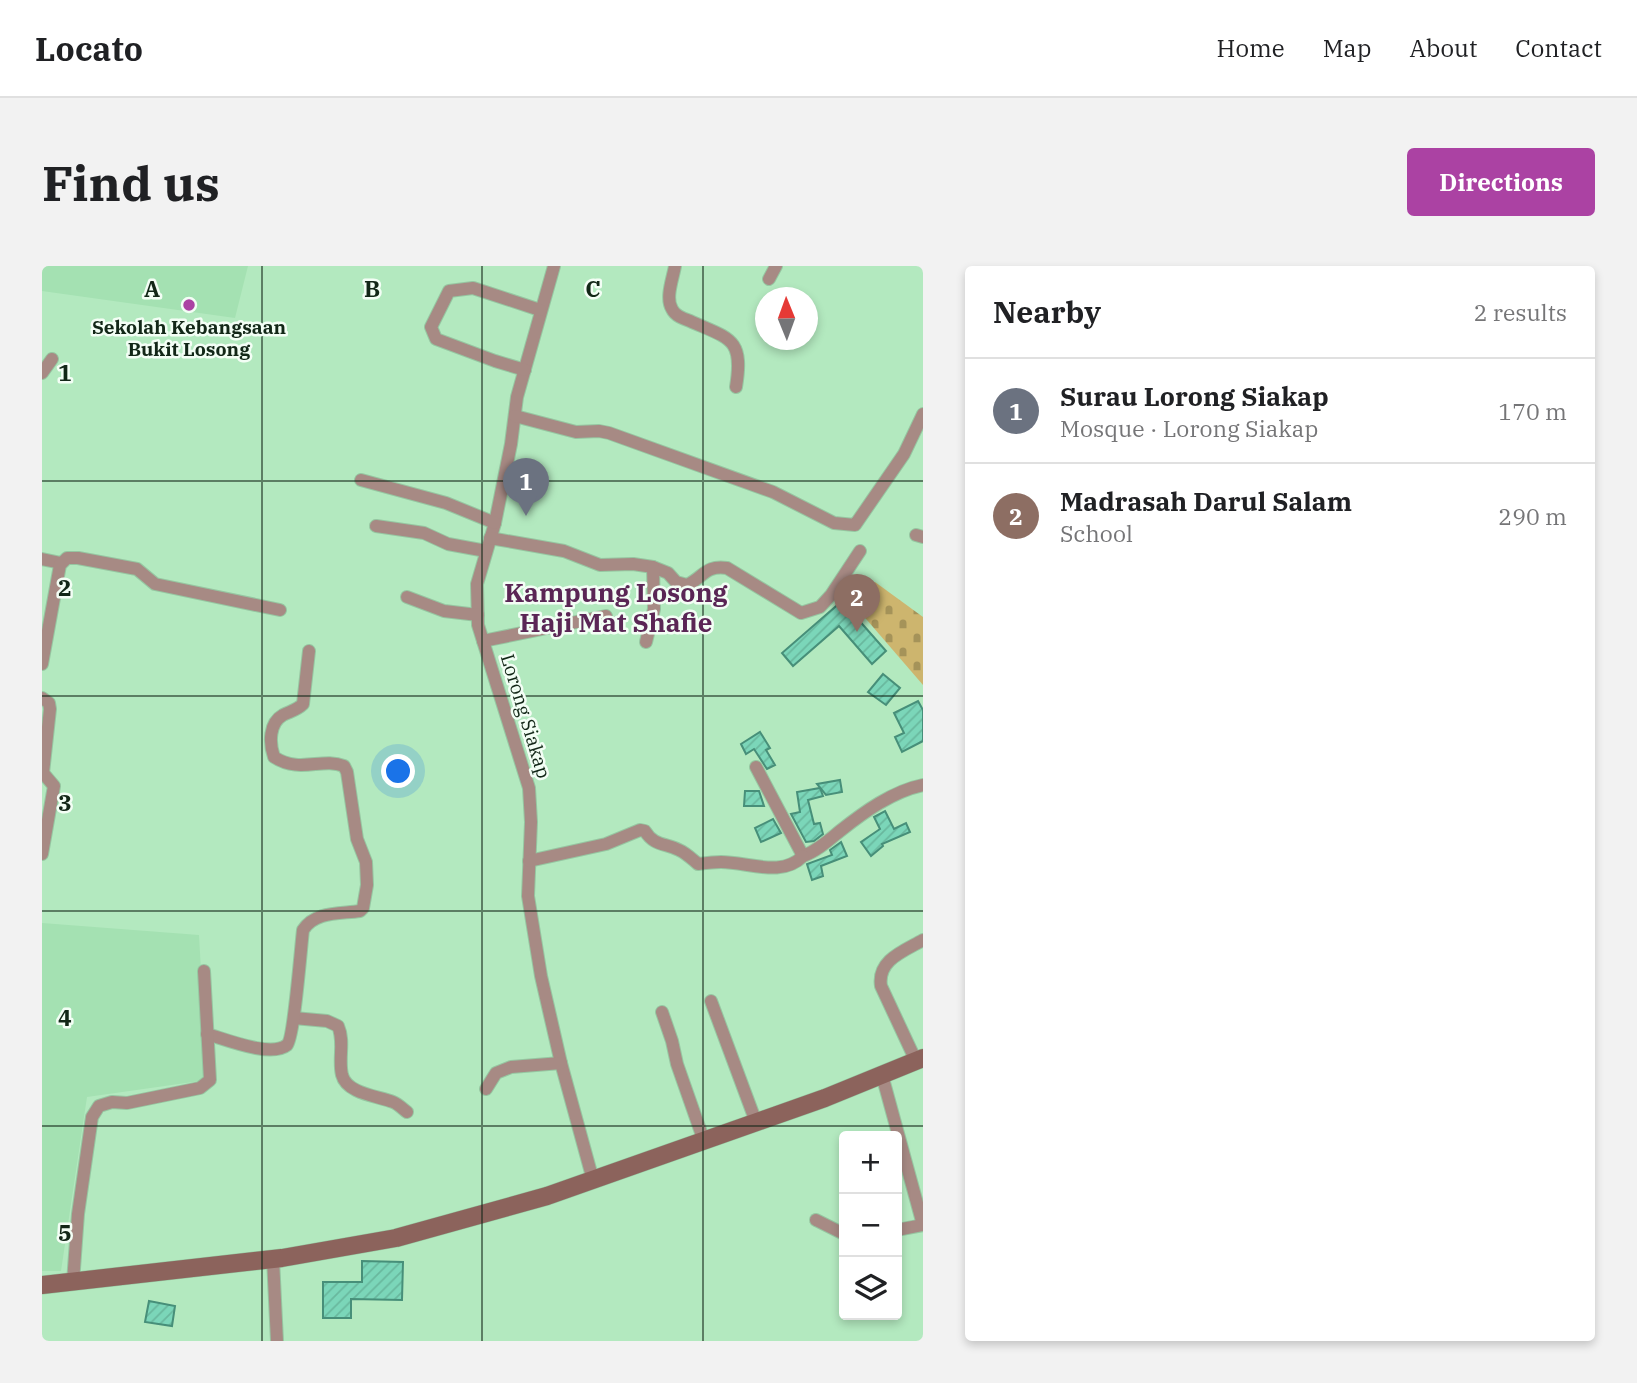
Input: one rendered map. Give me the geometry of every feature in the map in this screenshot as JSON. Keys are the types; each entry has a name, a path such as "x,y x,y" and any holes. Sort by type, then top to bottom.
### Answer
{"street":[{"name":"Lorong Siakap","path":"554,266 525,370 495,523 477,584 478,615 483,641 529,788 531,822 528,896 541,976 561,1063 593,1180"},
{"path":"675,266 669,296 671,309 680,317 727,338 737,350 740,363 736,387"},
{"path":"769,279 776,266"},
{"path":"525,370 436,339 431,327 449,291 463,288 473,288 540,310"},
{"path":"42,373 52,359"},
{"path":"515,416 576,432 599,430 609,433 773,492 834,523 855,525 904,454 923,414"},
{"path":"361,480 446,503 495,523"},
{"path":"376,526 424,533 448,544 564,551 600,565 633,564 653,567 668,573 676,582 687,585 696,581 706,570 716,566 727,568 801,613 820,607 860,551"},
{"path":"42,664 61,563 67,558 136,569 155,584 280,610"},
{"path":"42,559 61,563"},
{"path":"646,642 654,609 653,567"},
{"path":"407,597 444,611 478,615"},
{"path":"483,641 607,615"},
{"path":"207,1034 250,1047 270,1049 286,1046 290,1041 303,930 309,921 318,916 360,911 363,908 367,885 366,862 357,839 344,766 336,762 300,765 282,762 274,757 270,745 273,729 280,717 296,711 303,704 309,651"},
{"path":"42,698 49,703 50,709 43,773 54,786 42,854"},
{"path":"756,767 803,856"},
{"path":"529,861 606,844 640,830 645,831 650,840 679,850 698,864 720,862 779,868 797,863 803,856 904,789 923,785"},
{"path":"42,1285 273,1259 396,1238 547,1196 825,1098 920,1059 881,986 880,979 883,966 888,961 923,940"},
{"path":"73,1282 78,1214 92,1117 99,1106 112,1102 127,1103 207,1085 210,1080 204,971"},
{"path":"711,1002 756,1122"},
{"path":"662,1012 677,1065 704,1141"},
{"path":"293,1018 327,1021 338,1026 342,1035 342,1076 363,1093 395,1102 407,1112"},
{"path":"486,1089 496,1073 510,1067 561,1063"},
{"path":"882,1075 923,1225 902,1229"},
{"path":"816,1220 839,1232"},
{"path":"273,1259 277,1341"}],"shaded area":[{"name":"Sekolah Kebangsaan Bukit Losong","path":"42,266 248,266 235,318 42,291"},
{"path":"42,923 199,935 207,1080 87,1097 61,1271 42,1271"}],"green space":[{"path":"875,582 923,617 923,685 854,605"}],"building":[{"path":"842,601 886,651 872,664 839,626 793,666 782,653"},
{"path":"883,674 900,688 886,705 868,692"},
{"path":"918,701 923,710 923,741 902,752 895,737 904,733 894,713"},
{"path":"760,732 770,748 766,750 775,765 767,769 754,749 746,754 741,744"},
{"path":"840,780 842,792 826,795 817,784"},
{"path":"820,788 823,796 808,800 814,824 820,823 823,834 814,841 806,842 791,814 800,812 797,792"},
{"path":"745,791 759,791 764,806 744,806"},
{"path":"885,811 894,829 906,823 910,832 882,844 871,856 861,842 880,829 874,817"},
{"path":"773,819 781,833 761,842 755,828"},
{"path":"841,842 847,856 821,866 823,876 812,880 807,864 832,855 830,850"},
{"path":"362,1261 403,1262 402,1300 351,1299 351,1318 323,1318 323,1282 362,1282"},
{"path":"149,1301 175,1306 172,1326 145,1322"}],"place":[{"name":"Sekolah Kebangsaan Bukit Losong","path":"189,305"},
{"name":"Surau Lorong Siakap","path":"526,516"},
{"name":"Madrasah Darul Salam","path":"857,632"}],"district":[{"name":"Kampung Losong Haji Mat Shafie","path":"616,608"}]}
